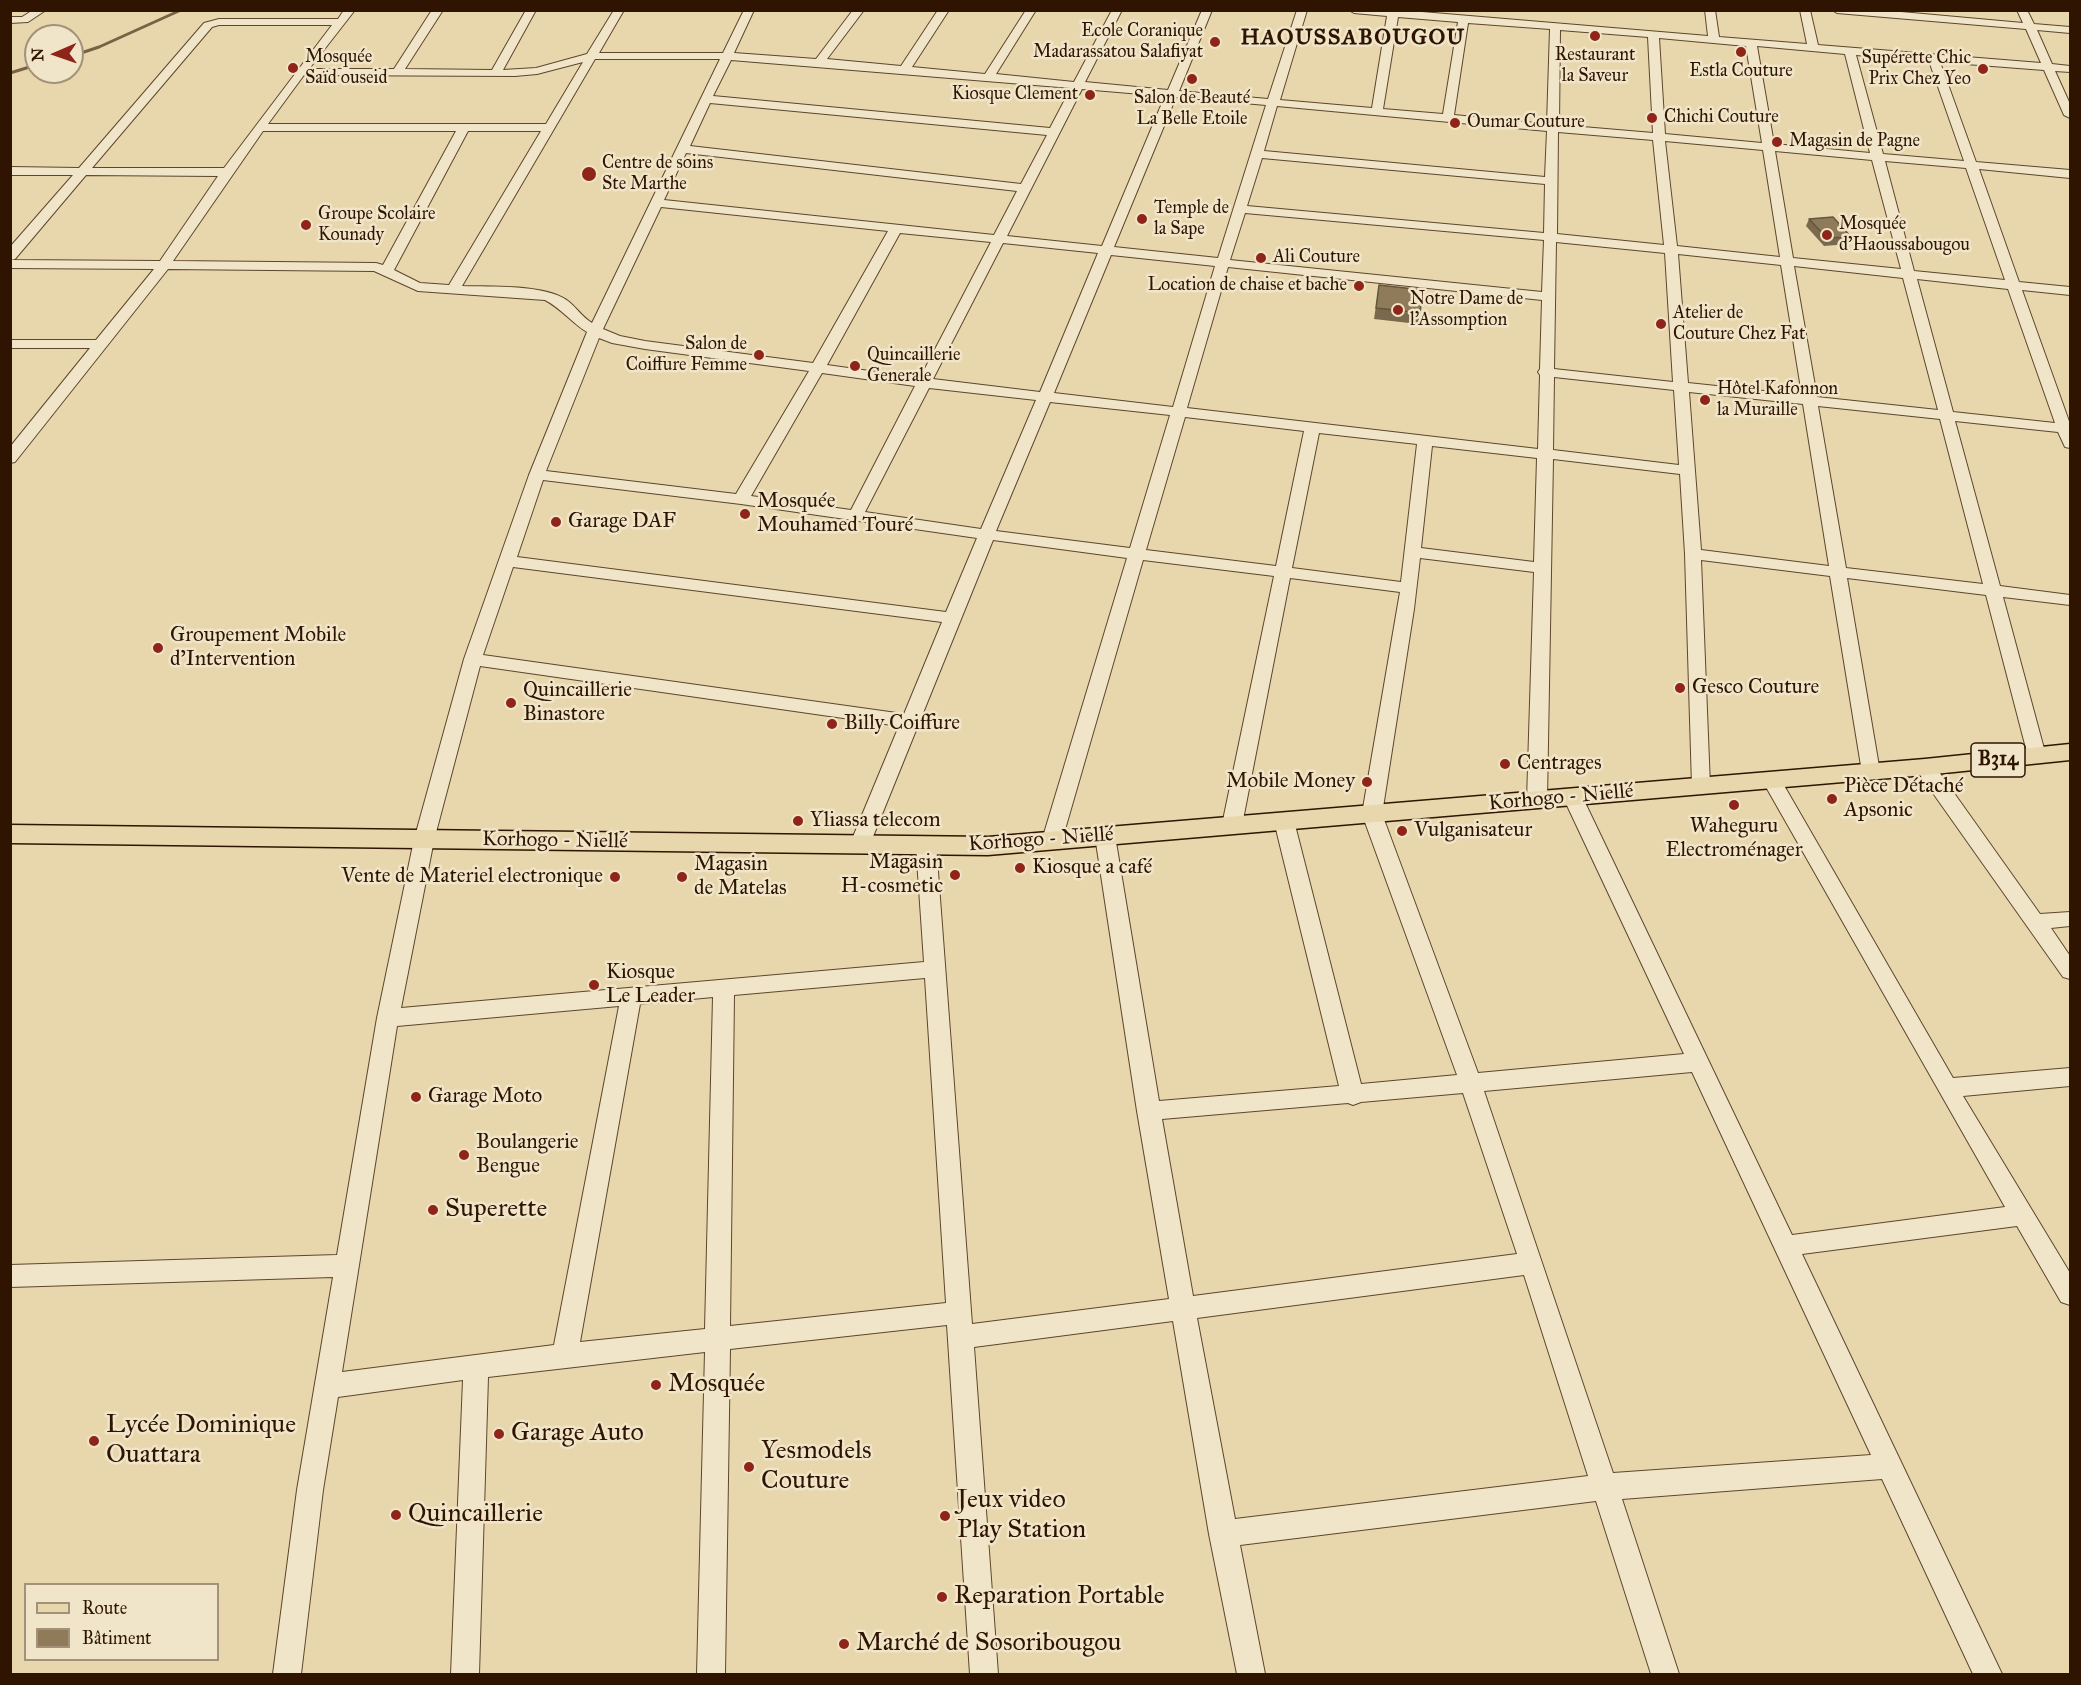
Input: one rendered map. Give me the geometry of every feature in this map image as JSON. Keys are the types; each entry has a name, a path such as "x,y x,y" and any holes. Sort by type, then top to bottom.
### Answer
{"main road":[{"name":"B314","path":"1925,767 2070,752"},
{"name":"Korhogo - Niellé","path":"10,834 988,846 1925,767"}],"street":[{"path":"10,20 24,20 41,10"},
{"path":"10,459 99,344 165,264 260,128 350,10"},
{"path":"397,73 438,10"},
{"path":"496,73 531,10"},
{"path":"453,289 619,10"},
{"path":"287,1674 310,1490 329,1386 345,1266 388,1018 424,840 473,659 537,475 595,332 749,10"},
{"path":"819,62 859,10"},
{"path":"904,70 944,10"},
{"path":"988,78 1031,10"},
{"path":"856,515 1117,10"},
{"path":"860,844 952,618 1207,10"},
{"path":"1052,840 1223,262 1302,10"},
{"path":"1354,10 2070,69"},
{"path":"1512,24 1513,10"},
{"path":"1710,10 1713,40"},
{"path":"1805,10 1813,48"},
{"path":"1837,10 2070,30"},
{"path":"2022,10 2070,115"},
{"path":"1377,112 1393,14"},
{"path":"1448,118 1463,20"},
{"path":"10,256 208,26 219,22 341,22"},
{"path":"1537,800 1545,372 1549,297 1555,27"},
{"path":"1653,35 1659,138 1671,249 1685,470 1693,554 1701,786"},
{"path":"1751,43 1785,261 1871,772"},
{"path":"1849,50 2037,756"},
{"path":"301,72 496,73 537,71 592,56 727,56 819,62 2070,174"},
{"path":"1933,57 2068,429 2070,444"},
{"path":"705,99 1054,132"},
{"path":"387,271 464,127"},
{"path":"260,128 549,127"},
{"path":"683,149 1026,188"},
{"path":"1257,154 1551,181"},
{"path":"10,171 228,172"},
{"path":"656,203 1549,297"},
{"path":"1241,209 1550,237 2070,291"},
{"path":"741,499 817,370 896,228"},
{"path":"10,264 376,267 387,271 402,282 418,287 549,297 563,304 578,321 595,332 617,340 817,370 1312,429 1685,470"},
{"path":"10,344 99,344"},
{"path":"1545,372 2068,429"},
{"path":"1232,825 1312,429"},
{"path":"10,435 27,435"},
{"path":"1425,442 1408,588 1372,814 1470,1081 1532,1263 1665,1674"},
{"path":"537,475 741,499 987,535 1408,588"},
{"path":"1412,552 1542,568"},
{"path":"1693,554 2070,600"},
{"path":"506,561 952,618"},
{"path":"473,659 910,721"},
{"path":"1925,767 2070,971"},
{"path":"1771,780 1947,1088 2070,1294"},
{"path":"1573,797 1988,1674"},
{"path":"1284,821 1353,1096"},
{"path":"1105,836 1148,1111 1223,1534 1251,1674"},
{"path":"926,845 984,1674"},
{"path":"2035,922 2070,919"},
{"path":"388,1018 935,969"},
{"path":"711,1674 724,988"},
{"path":"565,1356 631,997"},
{"path":"1148,1111 1353,1096 1470,1081 1699,1062"},
{"path":"1947,1088 2070,1077"},
{"path":"1786,1246 2023,1215"},
{"path":"329,1386 718,1339 960,1325 1183,1308 1532,1263"},
{"path":"10,1276 345,1266"},
{"path":"465,1674 476,1367"},
{"path":"1223,1534 1604,1487 1890,1466"}],"building":[{"path":"1833,217 1851,237 1827,238 1809,219"},
{"path":"1379,285 1423,290 1420,313 1376,308"}],"waterway":[{"path":"84,52 181,10"},
{"path":"10,73 24,69"}],"place":[{"name":"Restaurant la Saveur","path":"1595,36"},
{"name":"Ecole Coranique Madarassatou Salafiyat","path":"1215,42"},
{"name":"Estla Couture","path":"1741,52"},
{"name":"Mosquée Saïd ouseid","path":"293,68"},
{"name":"Supérette Chic Prix Chez Yeo","path":"1983,69"},
{"name":"Salon de Beauté La Belle Etoile","path":"1192,79"},
{"name":"Kiosque Clement","path":"1090,95"},
{"name":"Chichi Couture","path":"1652,118"},
{"name":"Oumar Couture","path":"1455,123"},
{"name":"Magasin de Pagne","path":"1777,142"},
{"name":"Centre de soins Ste Marthe","path":"589,174"},
{"name":"Temple de la Sape","path":"1142,219"},
{"name":"Groupe Scolaire Kounady","path":"306,225"},
{"name":"Mosquée d'Haoussabougou","path":"1827,235"},
{"name":"Ali Couture","path":"1261,258"},
{"name":"Location de chaise et bache","path":"1359,286"},
{"name":"Notre Dame de l'Assomption","path":"1398,310"},
{"name":"Atelier de Couture Chez Fat","path":"1661,324"},
{"name":"Salon de Coiffure Femme","path":"759,355"},
{"name":"Quincaillerie Generale","path":"855,366"},
{"name":"Hôtel Kafonnon la Muraille","path":"1705,400"},
{"name":"Mosquée Mouhamed Touré","path":"745,514"},
{"name":"Garage DAF","path":"556,522"},
{"name":"Groupement Mobile d'Intervention","path":"158,648"},
{"name":"Gesco Couture","path":"1680,688"},
{"name":"Quincaillerie Binastore","path":"511,703"},
{"name":"Billy Coiffure","path":"832,724"},
{"name":"Centrages","path":"1505,764"},
{"name":"Mobile Money","path":"1367,782"},
{"name":"Pièce Détaché Apsonic","path":"1832,799"},
{"name":"Waheguru Electroménager","path":"1734,805"},
{"name":"Yliassa telecom","path":"798,821"},
{"name":"Vulganisateur","path":"1402,831"},
{"name":"Kiosque a café","path":"1020,868"},
{"name":"Magasin H-cosmetic","path":"955,875"},
{"name":"Vente de Materiel electronique","path":"615,877"},
{"name":"Magasin de Matelas","path":"682,877"},
{"name":"Kiosque Le Leader","path":"594,985"},
{"name":"Garage Moto","path":"416,1097"},
{"name":"Boulangerie Bengue","path":"464,1155"},
{"name":"Superette","path":"433,1210"},
{"name":"Mosquée","path":"656,1385"},
{"name":"Garage Auto","path":"499,1434"},
{"name":"Lycée Dominique Ouattara","path":"94,1441"},
{"name":"Yesmodels Couture","path":"749,1467"},
{"name":"Quincaillerie","path":"396,1515"},
{"name":"Jeux video Play Station","path":"945,1516"},
{"name":"Reparation Portable","path":"942,1597"},
{"name":"Marché de Sosoribougou","path":"844,1644"}],"district":[{"name":"HAOUSSABOUGOU","path":"1353,39"}]}
